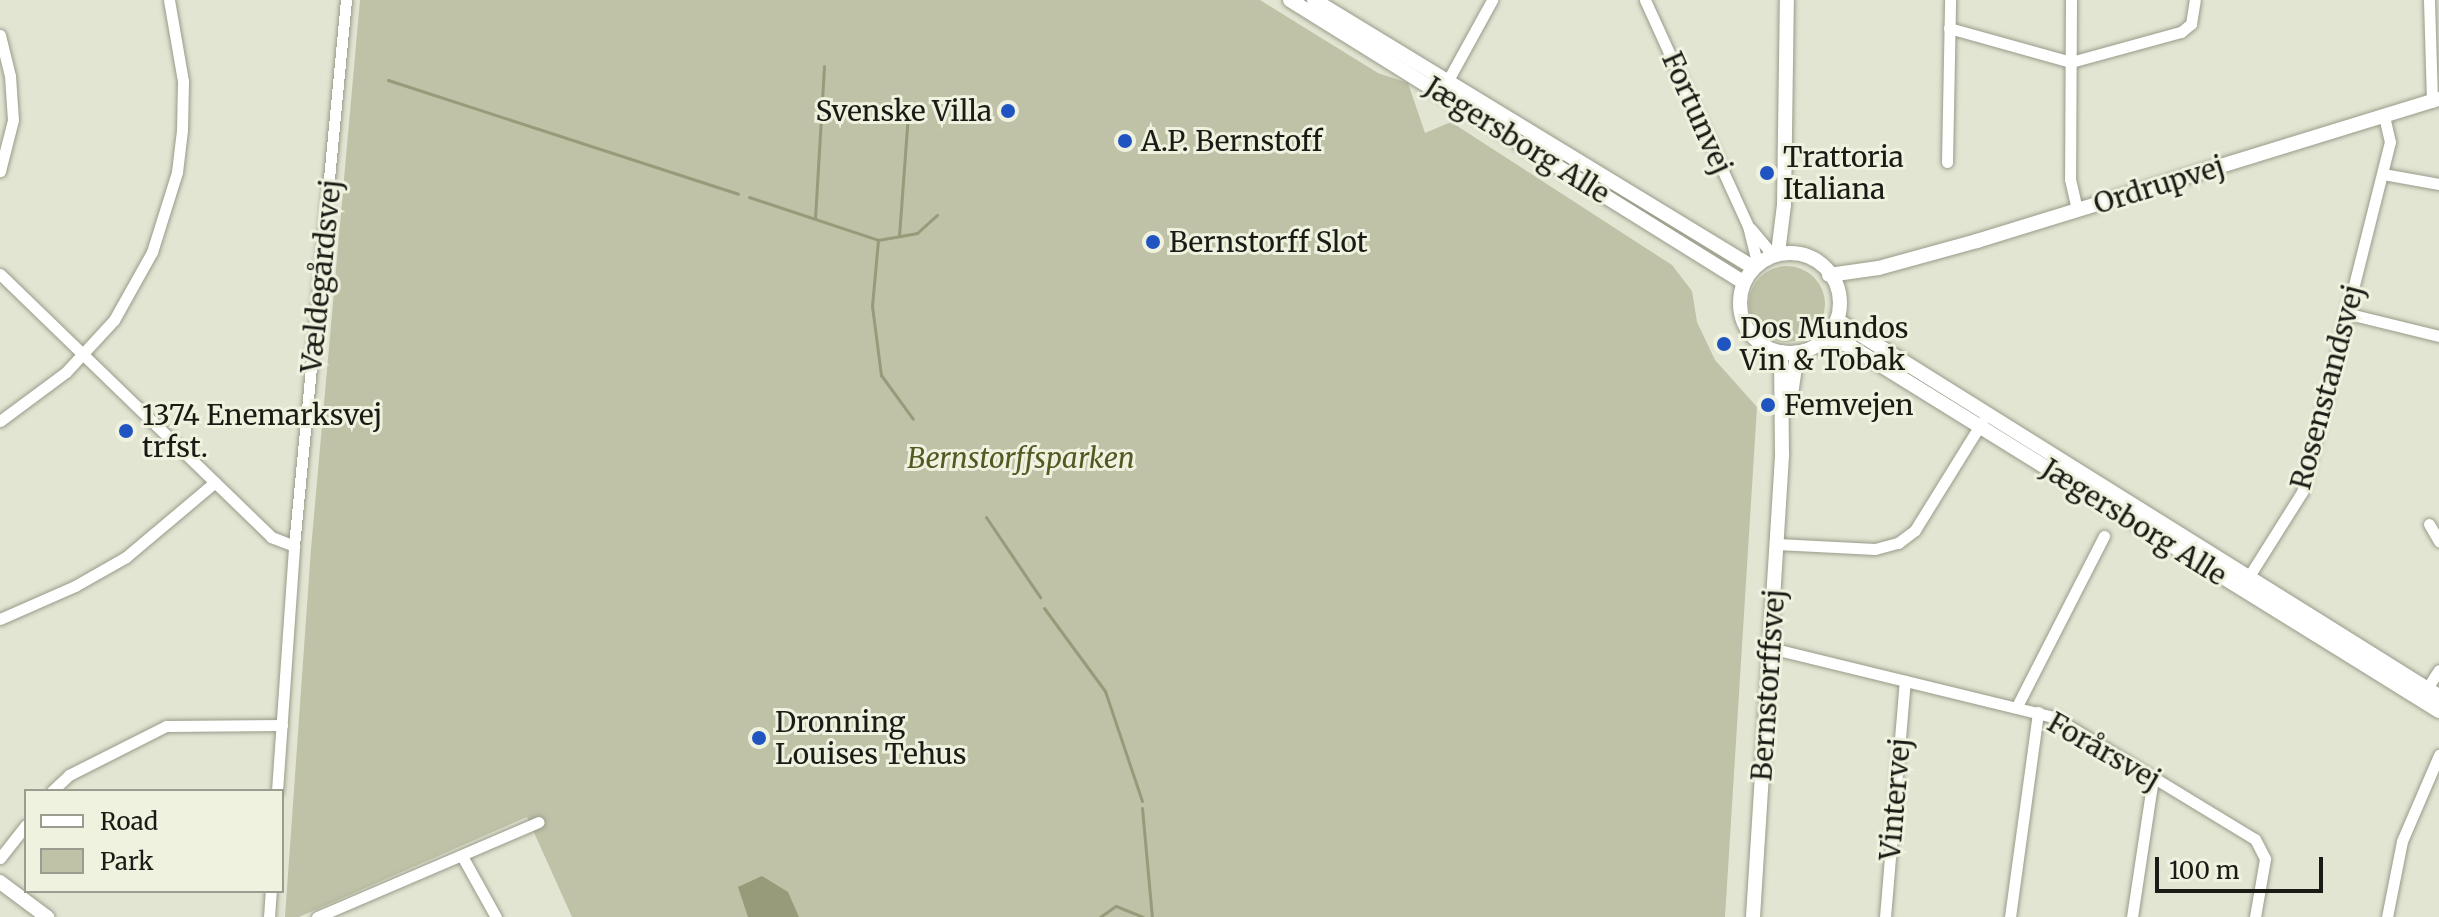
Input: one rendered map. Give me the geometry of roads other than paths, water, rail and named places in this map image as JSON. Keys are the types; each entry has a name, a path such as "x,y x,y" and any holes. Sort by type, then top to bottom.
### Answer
{"street":[{"path":"0,421 83,354 114,320 136,284 165,218 177,172 183,81 169,0"},
{"name":"Vældegårdsvej","path":"277,789 294,546 346,0"},
{"name":"Jægersborg Alle","path":"1290,0 1743,282"},
{"name":"Jægersborg Alle","path":"1314,0 1754,264"},
{"path":"1447,82 1492,0"},
{"name":"Fortunvej","path":"1645,0 1748,226 1754,264"},
{"path":"1780,253 1784,205 1787,0"},
{"path":"1947,162 1950,0"},
{"path":"2071,0 2070,179 2077,210"},
{"path":"1949,28 2071,62 2181,32 2191,24 2195,0"},
{"path":"2429,0 2436,100"},
{"path":"0,35 10,76 13,120 0,171"},
{"name":"Ordrupvej","path":"1829,275 1879,268 2436,100"},
{"name":"Rosenstandsvej","path":"2245,583 2302,492 2390,142 2384,117"},
{"path":"2383,174 2439,184"},
{"name":"Fortunvej","path":"1748,226 1780,253"},
{"path":"1780,253 1812,259 1829,275 1838,293 1837,320 1828,338 1817,348 1797,354 1781,352 1762,343 1747,325 1741,306 1743,282 1754,264 1780,253"},
{"name":"Ordrupvej","path":"1838,293 1879,268"},
{"path":"0,274 271,537 294,546"},
{"path":"2349,314 2439,336"},
{"name":"Jægersborg Alle","path":"1837,320 1983,421"},
{"name":"Jægersborg Alle","path":"1828,338 1850,346 1983,421 2429,695 2439,711"},
{"name":"Bernstorffsvej","path":"1753,917 1782,453 1781,352"},
{"name":"Bernstorffsvej","path":"1782,453 1797,354"},
{"path":"1777,544 1875,549 1898,543 1915,530 1983,421"},
{"path":"0,619 75,586 126,557 215,482"},
{"path":"2429,524 2439,541"},
{"path":"2017,706 2104,536"},
{"path":"2082,550 2094,556"},
{"name":"Forårsvej","path":"1770,648 2038,712 2262,846 2255,917"},
{"path":"2429,695 2439,670"},
{"name":"Vintervej","path":"1885,917 1905,681"},
{"path":"2010,917 2038,712"},
{"path":"54,789 69,775 166,726 282,725"},
{"path":"2387,917 2402,841 2439,755"},
{"path":"2132,917 2153,778"},
{"path":"317,917 539,822"},
{"path":"0,858 24,828"},
{"path":"462,856 496,917"},
{"path":"0,882 47,917"},
{"path":"269,917 271,893"}],"waterway":[{"path":"815,218 824,66"},
{"path":"388,80 738,194"},
{"path":"899,236 908,113"},
{"path":"749,197 878,240 917,233 937,215"},
{"path":"878,240 872,306 881,375 913,419"},
{"path":"986,517 1040,597"},
{"path":"1044,608 1105,691 1142,801"},
{"path":"1142,808 1152,917"},
{"path":"1100,917 1116,906 1143,917"}],"place":[{"name":"Svenske Villa","path":"1008,111"},
{"name":"A.P. Bernstoff","path":"1125,141"},
{"name":"Trattoria Italiana","path":"1767,173"},
{"name":"Bernstorff Slot","path":"1153,242"},
{"name":"Dos Mundos Vin & Tobak","path":"1724,344"},
{"name":"Femvejen","path":"1768,405"},
{"name":"1374 Enemarksvej trfst.","path":"126,431"},
{"name":"Dronning Louises Tehus","path":"759,738"}],"park label":[{"name":"Bernstorffsparken","path":"1021,458"}]}
